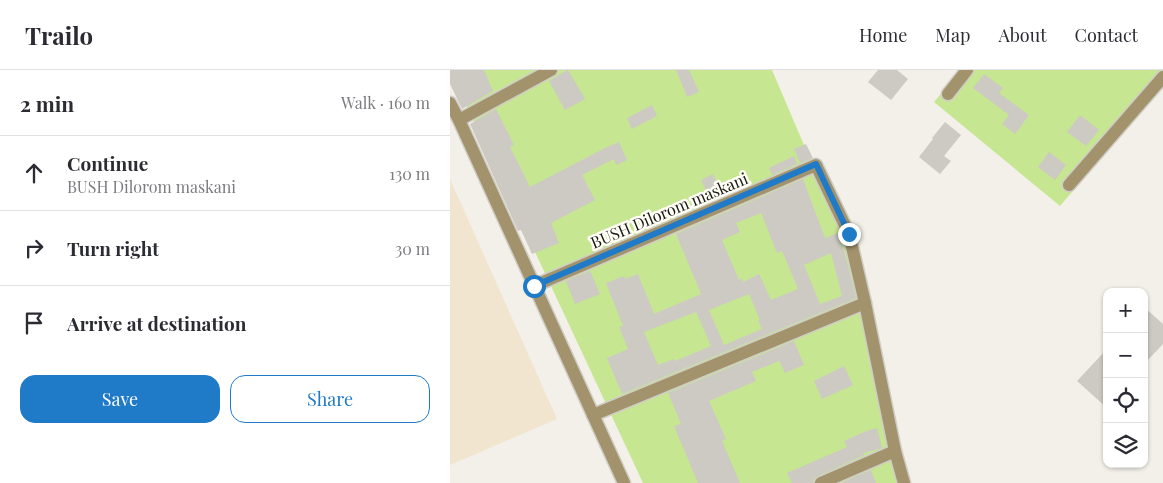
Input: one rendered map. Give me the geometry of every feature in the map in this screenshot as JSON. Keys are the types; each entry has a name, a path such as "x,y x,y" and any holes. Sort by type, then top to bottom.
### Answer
{"street":[{"path":"459,120 551,70"},
{"path":"948,94 967,70"},
{"path":"1069,185 1163,77"},
{"path":"450,103 624,483"},
{"name":"BUSH Dilorom maskani","path":"534,286 816,164 849,234 865,303"},
{"path":"593,415 865,303 895,451 904,483"},
{"path":"821,483 895,451"}],"shaded area":[{"path":"450,179 557,419 450,465"}],"green space":[{"path":"450,70 772,70 868,295 906,483 643,483"},
{"path":"961,70 1163,70 1163,87 1060,206 934,102"}],"building":[{"path":"450,70 484,70 493,91 462,109 450,84"},
{"path":"567,70 585,99 565,110 549,81"},
{"path":"676,70 689,70 699,92 687,97"},
{"path":"878,70 897,70 908,79 891,100 868,82"},
{"path":"984,74 1003,88 999,93 1029,115 1015,134 1002,124 1009,115 973,88"},
{"path":"652,105 657,116 632,129 627,118"},
{"path":"496,109 514,145 510,147 530,187 619,142 627,160 616,165 614,159 582,175 595,200 551,223 559,243 532,254 521,230 518,231 470,124"},
{"path":"1080,115 1099,130 1086,146 1067,132"},
{"path":"945,122 961,135 944,156 951,161 940,174 919,157"},
{"path":"806,144 813,158 800,163 794,149"},
{"path":"1049,152 1066,165 1055,180 1038,167"},
{"path":"794,156 797,164 772,175 769,168"},
{"path":"713,174 723,196 711,201 701,180"},
{"path":"803,179 825,238 838,233 856,298 622,394 607,358 628,349 619,327 623,326 606,283 624,276 625,279 638,274 654,314 701,294 676,234","holes":["761,213 777,253 782,251 798,289 771,300 759,274 743,282 742,278 739,280 722,240 740,232 736,223","831,253 842,296 820,304 804,265","749,294 762,329 724,345 709,310","696,312 711,346 675,361 674,359 658,365 644,332"]},
{"path":"590,271 600,294 575,304 566,281"},
{"path":"1148,311 1163,324 1163,344 1148,360"},
{"path":"794,341 804,365 785,373 779,361 752,372 756,381 709,401 726,439 722,441 740,483 698,483 674,426 681,424 668,393"},
{"path":"1103,353 1103,404 1077,381"},
{"path":"844,366 853,385 822,399 814,381"},
{"path":"877,428 882,448 864,453 864,455 818,476 814,479 813,483 792,483 787,473 847,447 844,441"},
{"path":"871,470 876,483 841,483"}],"route":[{"path":"534,286 816,164 849,234"}]}
